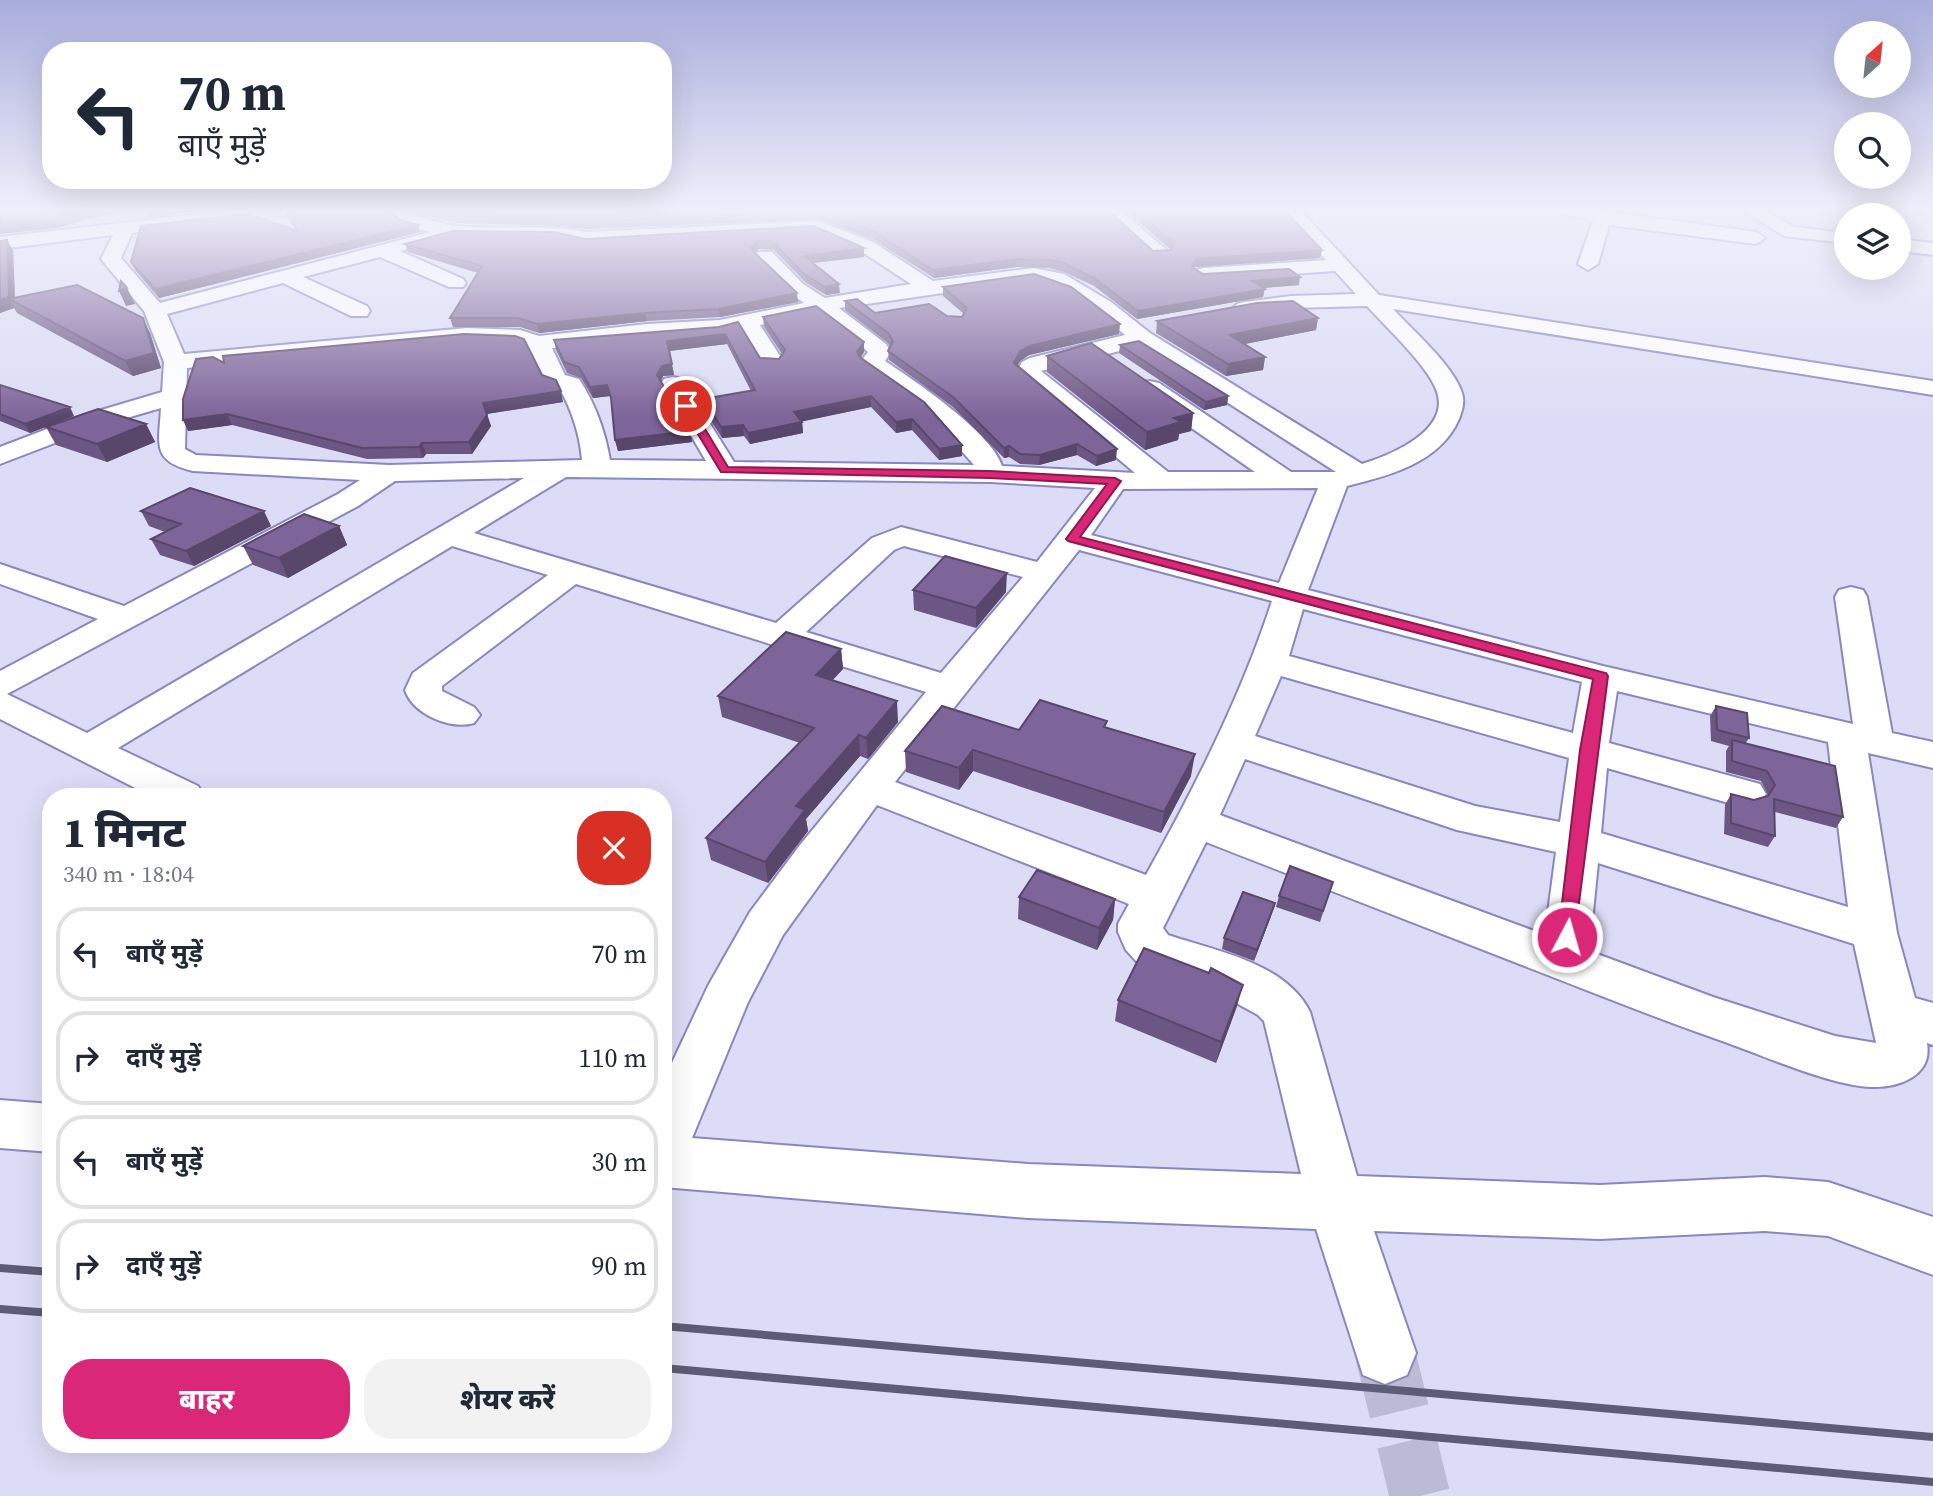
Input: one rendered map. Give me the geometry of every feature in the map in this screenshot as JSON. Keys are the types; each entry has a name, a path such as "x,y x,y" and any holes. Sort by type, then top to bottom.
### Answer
{"street":[{"path":"129,279 155,311 176,362 172,450 178,458 193,463 389,473 597,468 990,474 1163,482 1286,481 1348,477 1396,462 1430,442 1446,420 1451,398 1443,380 1354,279"},
{"path":"155,311 274,279"},
{"path":"290,279 359,311"},
{"path":"446,279 456,283"},
{"path":"787,279 878,349 880,352 872,362 935,407 986,459 990,474"},
{"path":"909,279 930,295"},
{"path":"987,279 990,281"},
{"path":"176,362 368,342 467,335 520,337 538,343 748,323 821,304 930,295 1004,279"},
{"path":"1057,279 1143,331 1348,477"},
{"path":"1221,311 1291,302 1373,300 1933,388"},
{"path":"748,323 772,362"},
{"path":"1143,331 1093,349 1038,363 1030,367 1028,372 1163,482"},
{"path":"538,343 555,380 570,384 586,413 594,439 597,468"},
{"path":"1093,349 1286,481"},
{"path":"673,384 725,470"},
{"path":"0,456 90,421 174,396"},
{"path":"88,749 559,469"},
{"path":"0,685 348,500 389,473"},
{"path":"1348,477 1290,596 1270,662 1196,822 1139,931 1142,939 1152,947 1252,986 1277,1000 1286,1012 1336,1202 1385,1353"},
{"path":"672,1121 725,1000 766,924 870,787 1072,539 1115,481"},
{"path":"449,535 949,687"},
{"path":"783,635 883,544 901,536 1044,573"},
{"path":"1072,539 1601,676 1933,755"},
{"path":"461,715 426,698 423,690 426,681 572,572"},
{"path":"0,573 127,618"},
{"path":"1196,822 1705,1015 1835,1058 1869,1065 1893,1064 1903,1054 1914,1018 1874,933 1851,597"},
{"path":"1270,662 1746,794"},
{"path":"1564,961 1588,750 1601,676"},
{"path":"0,704 168,788"},
{"path":"1233,742 1472,820 1578,841 1874,933"},
{"path":"870,787 1156,896"},
{"path":"0,1124 42,1127"},
{"path":"672,1162 1028,1191 1600,1212 1765,1204 1828,1209 1933,1246"}],"building":[{"path":"0,279 8,279 9,297 0,300"},
{"path":"146,279 197,279 155,289"},
{"path":"474,279 782,279 797,293 718,309 537,324 518,318 450,318"},
{"path":"812,279 833,279 839,284 825,287"},
{"path":"1000,279 1048,279 1071,287 1120,324 1030,346 1020,351 1014,363 1117,449 1097,456 1077,444 1040,455 1020,454 1009,446 1004,448 953,397 888,351 893,341 888,333 845,301 857,299 875,313 929,304 947,316 962,317 967,308 943,287"},
{"path":"1095,279 1278,279 1252,281 1265,289 1138,311"},
{"path":"121,281 127,288 119,291"},
{"path":"77,285 143,318 154,353 125,361 9,299"},
{"path":"1293,301 1318,318 1230,335 1265,357 1228,364 1157,321 1257,303"},
{"path":"816,306 864,342 857,352 861,358 924,402 962,445 939,449 912,419 896,422 871,396 794,412 802,422 748,433 743,425 721,427 703,399 755,390 725,334 667,341 672,364 662,366 657,375 690,431 615,440 607,385 590,387 579,367 564,362 554,340 719,327 738,322 760,358 779,359 785,350 763,317"},
{"path":"464,334 515,336 524,339 542,375 556,380 561,391 483,403 487,415 469,442 422,443 419,447 362,448 227,414 183,420 183,399 196,359 213,357 224,363 223,356"},
{"path":"1139,341 1228,396 1206,402 1120,345"},
{"path":"1091,343 1193,413 1174,418 1181,422 1147,432 1047,356"},
{"path":"0,385 70,407 25,424 0,414"},
{"path":"98,409 146,424 97,444 46,427"},
{"path":"190,488 264,511 186,551 151,539 181,524 141,511"},
{"path":"304,514 339,526 279,558 243,546"},
{"path":"945,556 1007,573 976,608 913,590"},
{"path":"786,632 841,649 816,675 897,701 866,738 859,735 796,806 805,810 765,862 706,838 814,728 718,696"},
{"path":"1040,700 1107,721 1104,727 1195,754 1164,812 973,750 959,768 905,751 942,706 1019,730"},
{"path":"1716,706 1747,713 1749,738 1717,730"},
{"path":"1732,740 1835,766 1843,817 1774,799 1775,836 1731,823 1731,794 1754,800 1768,796 1775,785 1767,771 1732,761"},
{"path":"1290,866 1333,882 1323,911 1279,896"},
{"path":"1037,870 1115,899 1099,928 1019,897"},
{"path":"1243,892 1275,903 1257,950 1224,938"},
{"path":"1144,948 1209,973 1211,968 1243,985 1221,1042 1118,1000"}],"tunnel":[{"path":"1385,1353 1420,1496"}],"railway":[{"path":"0,1268 42,1271"},
{"path":"0,1309 42,1312"},
{"path":"672,1327 1933,1437"},
{"path":"672,1369 1933,1482"}],"route":[{"path":"686,406 725,470 990,474 1115,481 1072,539 1601,676 1588,750 1567,937"}]}
